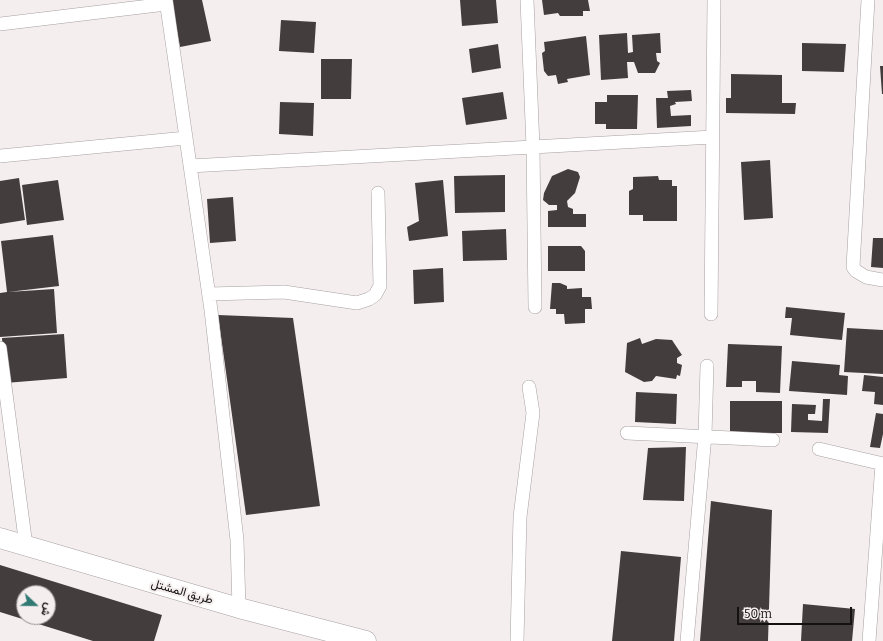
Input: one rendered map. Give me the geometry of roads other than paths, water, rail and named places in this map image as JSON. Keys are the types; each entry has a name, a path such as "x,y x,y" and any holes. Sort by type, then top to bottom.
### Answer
{"main road":[{"name":"طريق المشتل","path":"0,538 239,608 366,641"}],"street":[{"path":"527,0 533,147 535,307"},
{"path":"711,314 714,0"},
{"path":"868,0 853,267 860,274 866,277 883,280"},
{"path":"0,24 166,2 209,294 237,540 239,608"},
{"path":"190,166 713,137"},
{"path":"0,156 186,138"},
{"path":"209,294 284,292 357,303 369,299 374,295 380,286 378,193"},
{"path":"0,348 26,546"},
{"path":"687,641 704,436 707,366"},
{"path":"517,641 520,517 533,413 529,387"},
{"path":"627,433 773,440"},
{"path":"820,449 882,464 869,641"}]}
